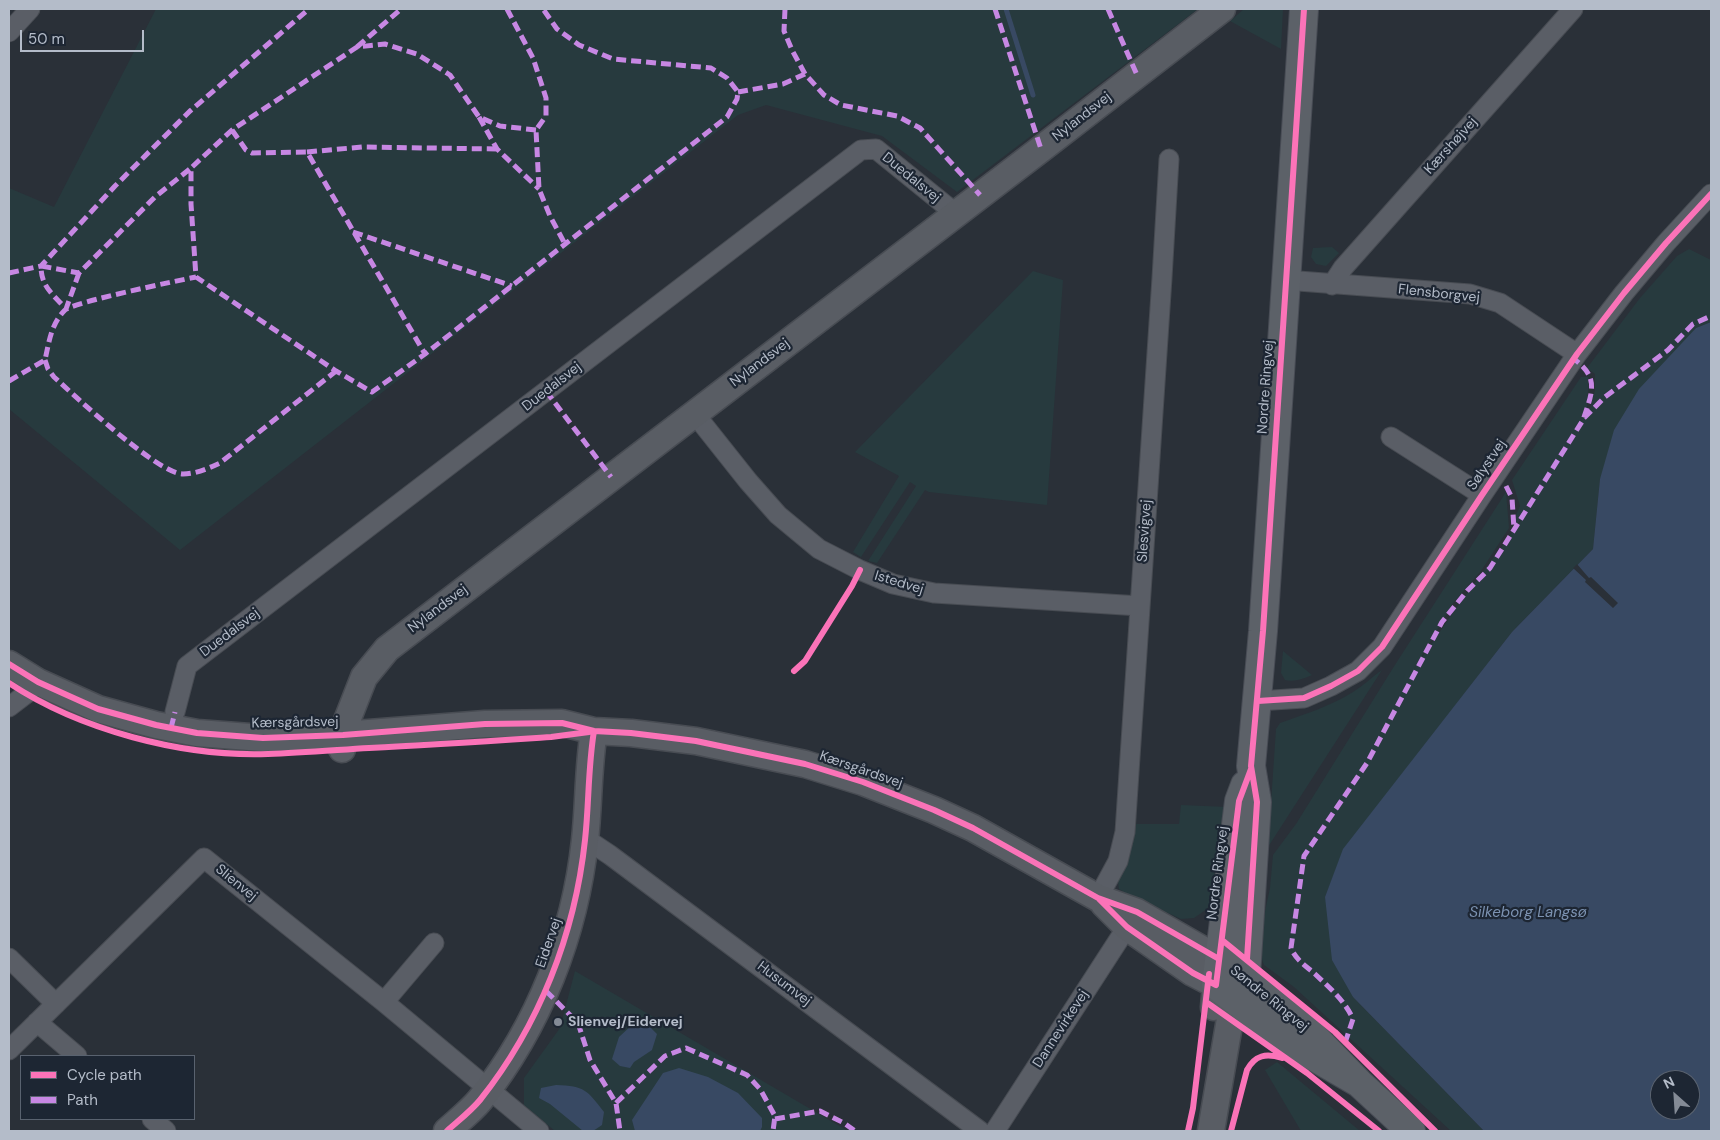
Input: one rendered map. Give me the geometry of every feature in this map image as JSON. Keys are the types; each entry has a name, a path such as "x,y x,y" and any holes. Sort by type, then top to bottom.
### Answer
{"main road":[{"name":"Nordre Ringvej","path":"1231,982 1239,801 1251,766 1258,701 1304,9"},
{"name":"Nordre Ringvej","path":"1231,982 1257,802 1251,766"},
{"name":"Søndre Ringvej","path":"1231,982 1285,1040 1359,1083 1411,1131"}],"street":[{"path":"9,32 30,9"},
{"name":"Nylandsvej","path":"343,742 351,707 364,677 387,649 1222,9"},
{"name":"Kærshøjvej","path":"1332,285 1343,268 1573,9"},
{"name":"Duedalsvej","path":"175,712 187,666 861,150 876,149 955,214"},
{"name":"Slesvigvej","path":"1098,898 1118,861 1125,832 1169,159"},
{"name":"Sølystvej","path":"1258,701 1304,698 1331,686 1358,670 1382,647 1577,354 1624,293 1711,194"},
{"name":"Flensborgvej","path":"1285,280 1470,294 1500,303 1577,354"},
{"name":"Istedvej","path":"694,413 748,481 778,515 819,548 860,570 893,584 934,593 1140,606"},
{"name":"Sølystvej","path":"1391,437 1482,495"},
{"name":"Kærsgårdsvej","path":"9,664 20,691 156,725 197,733 343,742 485,724 562,723 594,731 686,740 805,764 863,782 934,810 973,828 1098,898 1137,912 1231,982"},
{"name":"Eidervej","path":"447,1131 480,1100 502,1070 520,1042 546,991 571,919 580,879 586,840 591,749 594,731"},
{"name":"Husumvej","path":"586,840 610,855 980,1131"},
{"name":"Slienvej","path":"9,1050 204,858 384,1002 539,1131"},
{"name":"Kærsgårdsvej","path":"1098,898 1127,927 1193,973 1231,982"},
{"name":"Dannevirkevej","path":"995,1131 1127,927"},
{"path":"384,1002 434,943"},
{"path":"9,958 56,1004"},
{"path":"1196,1131 1231,982"},
{"path":"1210,1131 1230,1018 1231,982"},
{"path":"1217,1131 1236,1061 1231,982"},
{"path":"37,1022 76,1055"},
{"path":"153,1120 166,1131"}],"green space":[{"path":"156,9 1198,9 957,192 882,136 766,105 738,115 180,550 9,409 9,188 54,207"},
{"path":"1244,9 1283,9 1281,49 1230,21"},
{"path":"1332,247 1339,253 1326,266 1316,264 1311,257 1313,248"},
{"path":"1689,249 1711,260 1711,322 1696,328 1600,479 1593,549 1512,632 1344,849 1325,897 1353,997 1484,1131 1451,1131 1294,987 1264,965 1259,952 1260,935 1270,888 1273,855 1296,824 1506,492 1509,528 1481,571 1453,603 1414,669 1528,511 1516,525 1516,515 1520,506 1512,480 1581,377 1588,377 1588,415 1595,390 1595,374 1587,368 1640,298 1677,256"},
{"path":"1033,271 1063,280 1047,505 925,490 877,563 868,561 916,486 910,482 861,557 853,552 899,476 855,452"},
{"path":"1283,651 1312,675 1299,680 1285,680 1281,673"},
{"path":"1382,670 1268,847 1276,729 1280,723 1345,697"},
{"path":"1181,805 1228,807 1226,828 1219,846 1210,904 1207,909 1194,918 1181,919 1127,894 1119,889 1118,881 1131,849 1134,824 1179,824"},
{"path":"575,971 848,1131 555,1131 524,1105 524,1078 560,1028"},
{"path":"1277,1062 1360,1131 1301,1131 1265,1070"}],"water":[{"name":"Silkeborg Langsø","path":"1711,322 1711,1131 1484,1131 1353,997 1332,960 1325,897 1343,849 1512,632 1593,549 1600,479 1614,430 1639,389 1696,328"},
{"path":"646,1023 657,1034 652,1050 634,1062 630,1068 620,1066 612,1059 619,1037 633,1024"},
{"path":"679,1068 708,1077 738,1093 762,1118 760,1131 635,1131 632,1120 663,1073"},
{"path":"556,1085 579,1088 589,1094 604,1112 602,1125 593,1131 583,1131 550,1104 539,1098 541,1088"}],"pier":[{"path":"1577,564 1589,578 1591,577 1618,603 1613,608 1573,568"}],"waterway":[{"path":"1006,9 1033,95"}],"marked path":[{"path":"9,273 41,266 115,186 190,111 309,9"},
{"path":"357,47 401,9"},
{"path":"507,9 533,58 546,98 546,116 536,130 539,189 550,216 565,244"},
{"path":"536,130 500,126 479,117 450,75 417,54 385,44 357,47 232,130 191,168 191,204 196,277 336,371 372,392 425,354 727,117 737,99 738,92 727,78 711,68 613,59 579,45 557,29 543,9"},
{"path":"785,9 784,31 792,50 805,74 824,95 841,105 897,116 920,128 980,195"},
{"path":"995,9 1041,149"},
{"path":"1108,9 1137,75"},
{"path":"738,92 783,84 805,74"},
{"path":"479,117 497,149 539,189"},
{"path":"232,130 246,150 252,153 307,152 425,354"},
{"path":"307,152 362,147 497,149"},
{"path":"79,273 66,309 45,285 41,266 79,273 155,197 191,168"},
{"path":"353,232 512,286"},
{"path":"9,381 45,360 54,327 60,315 72,306 196,277"},
{"path":"1584,418 1605,397 1668,350 1693,324 1711,316"},
{"path":"1345,1043 1353,1019 1350,1012 1332,990 1298,959 1291,948 1304,856 1367,763 1442,622 1467,591 1490,568 1583,420 1592,386 1588,373 1574,359"},
{"path":"45,360 48,369 54,377 117,433 155,462 171,471 183,474 198,472 220,463 336,371"},
{"path":"546,391 611,477"},
{"path":"1506,486 1512,498 1514,529"},
{"path":"171,728 175,712"},
{"path":"546,991 578,1023 590,1060 616,1103 620,1131"},
{"path":"616,1103 665,1056 686,1048 747,1075 760,1089 775,1116 773,1131"},
{"path":"775,1119 820,1111 855,1131"}],"cycle path":[{"path":"1247,959 1257,802 1251,766 1263,631 1304,9"},
{"path":"1258,701 1304,698 1358,671 1382,647 1577,354 1624,293 1711,194"},
{"path":"794,671 805,661 860,570"},
{"path":"9,664 38,682 98,709 156,725 197,733 263,738 343,735 485,724 562,723 594,731 631,733 696,741 805,764 863,782 934,810 973,828 1098,898 1137,912 1219,959"},
{"path":"9,683 37,700 99,727 167,745 235,754 280,754 460,743 551,737 589,732"},
{"path":"447,1131 480,1100 501,1071 537,1010 551,978 573,910 580,875 585,840 594,731"},
{"path":"1100,900 1127,927 1193,973 1216,985 1239,801 1251,769"},
{"path":"1222,940 1335,1032 1435,1131"},
{"path":"1188,1131 1193,1108 1209,974"},
{"path":"1206,1002 1307,1073 1379,1131"},
{"path":"1231,1131 1250,1065 1262,1056 1282,1058"}],"place":[{"name":"Slienvej/Eidervej","path":"558,1022"}]}
